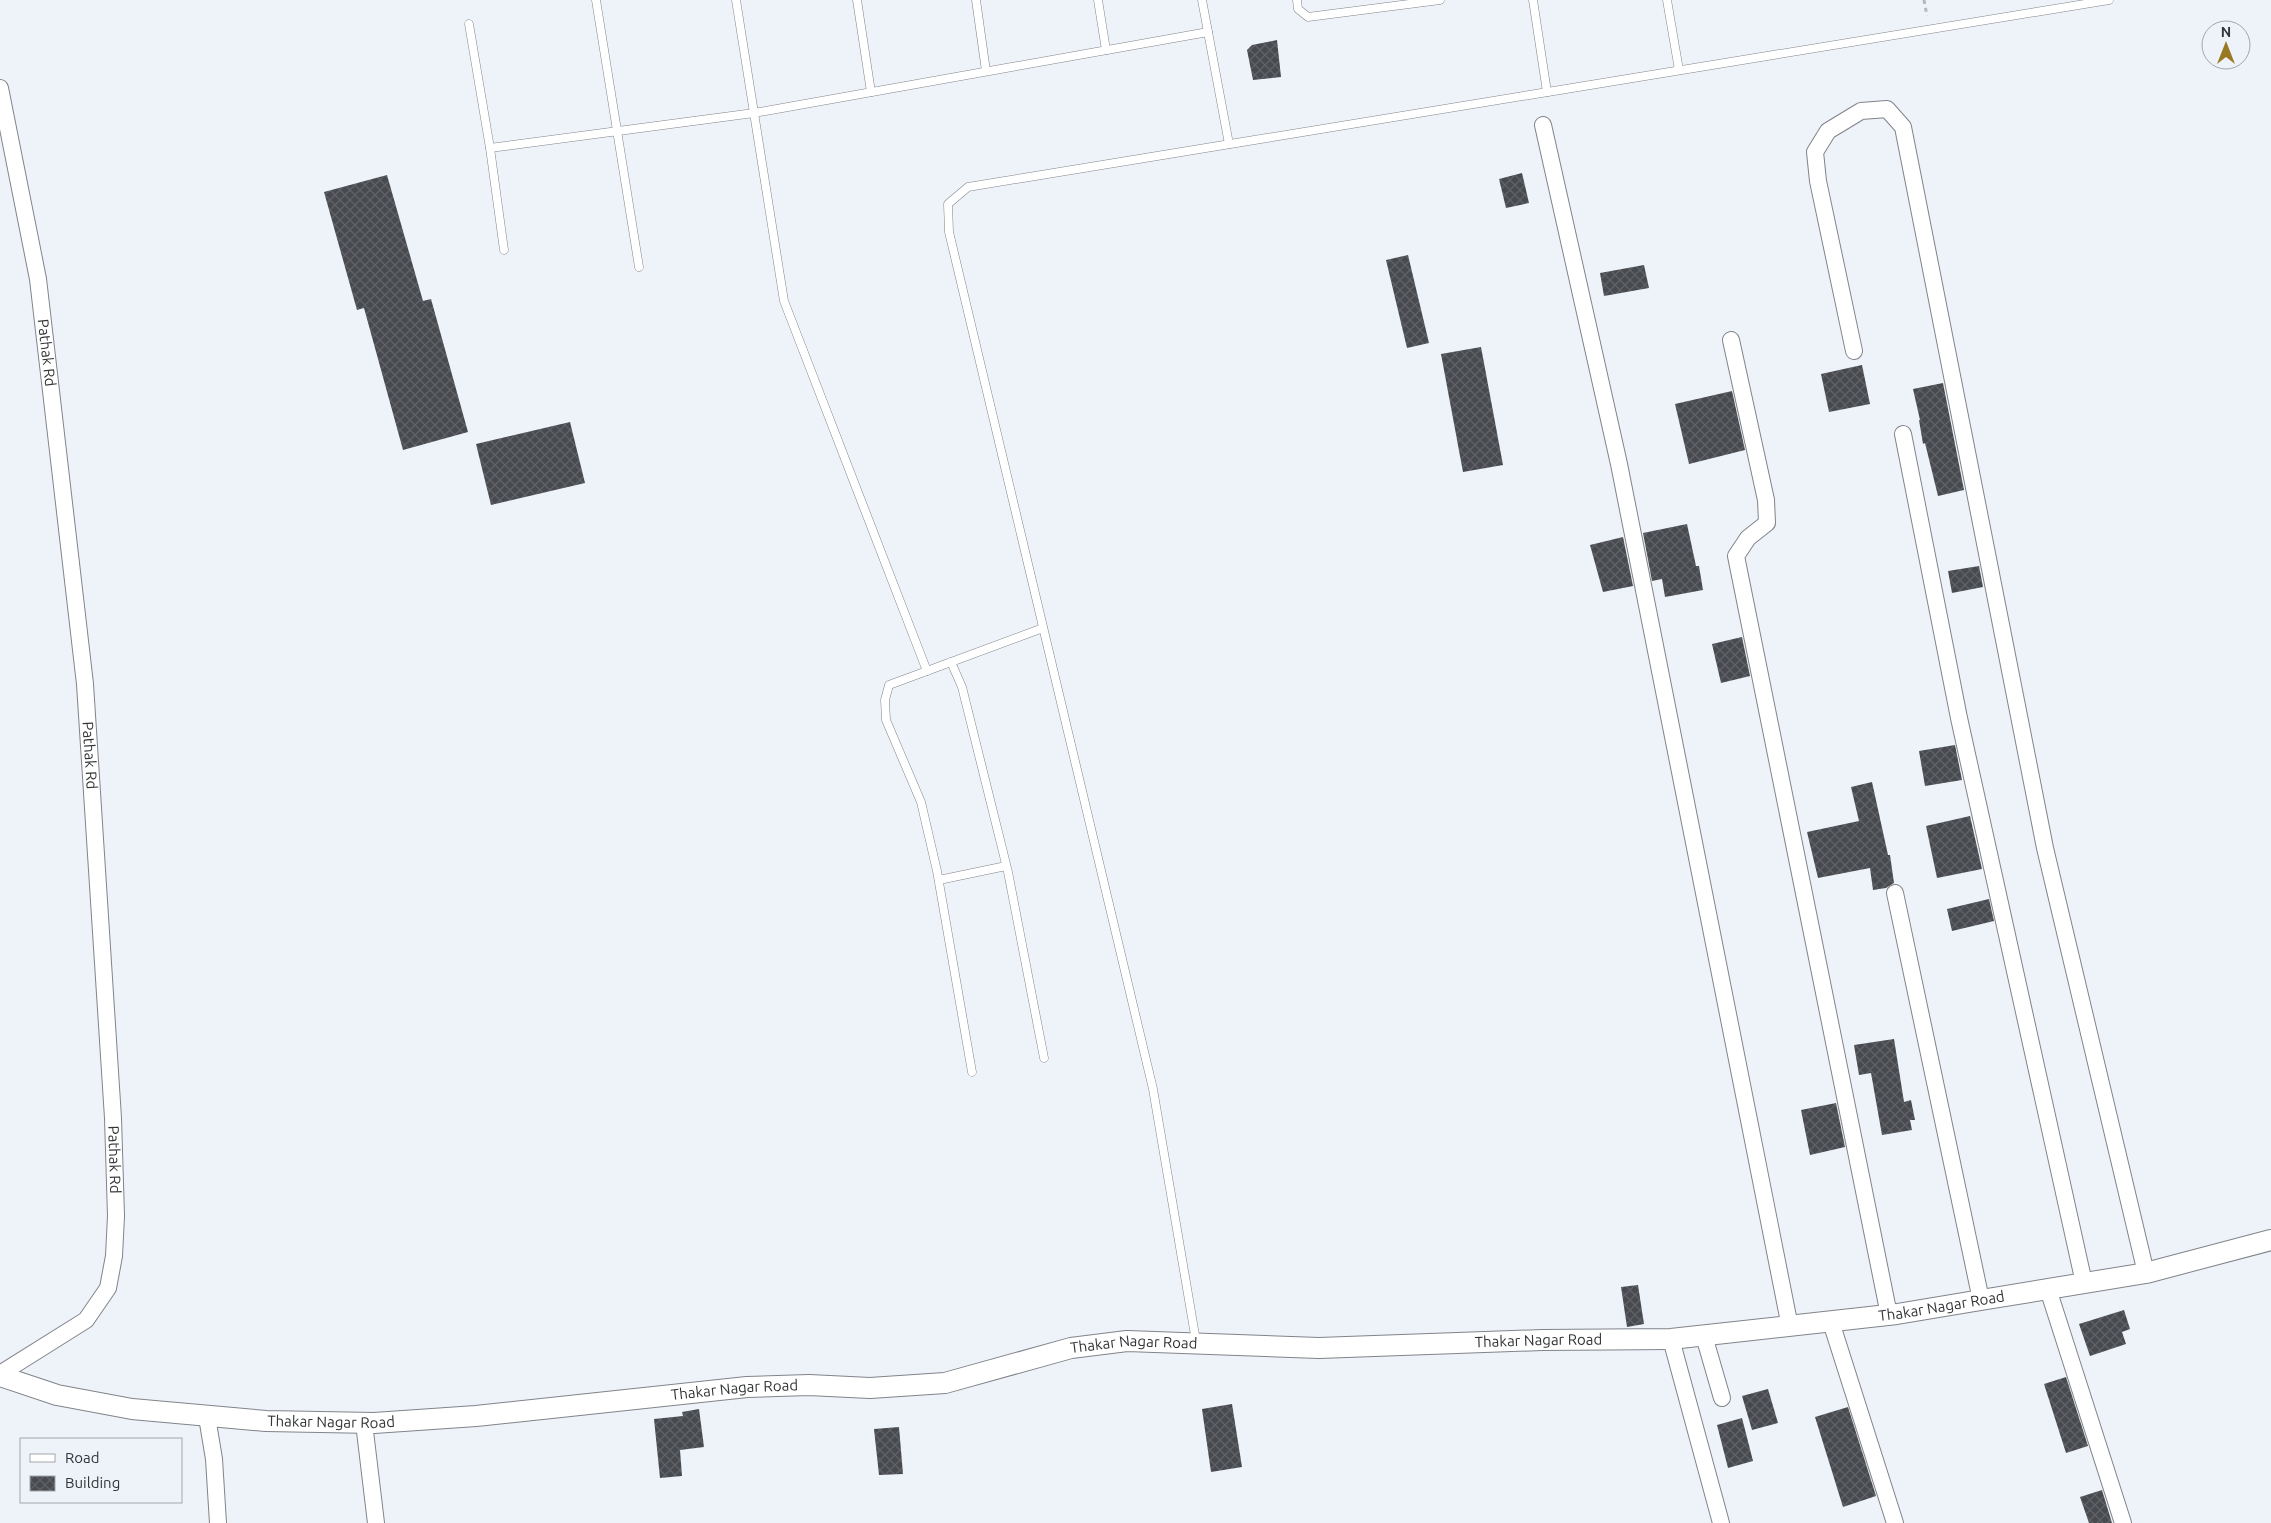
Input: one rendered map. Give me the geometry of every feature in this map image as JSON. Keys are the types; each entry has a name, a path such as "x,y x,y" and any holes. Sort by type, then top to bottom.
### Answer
{"street":[{"name":"Pathak Rd","path":"0,88 38,279 86,684 113,1118 116,1216 114,1256 108,1288 86,1320 0,1375"},
{"path":"1854,351 1818,181 1815,152 1828,131 1861,111 1887,109 1903,127 2045,848 2146,1273"},
{"path":"1543,125 1619,464 1790,1327"},
{"path":"1731,340 1766,500 1767,523 1748,538 1736,556 1888,1315"},
{"path":"1903,434 1959,718 2084,1283"},
{"path":"1895,893 1982,1300"},
{"name":"Thakar Nagar Road","path":"0,1375 57,1395 132,1409 207,1417 364,1423 476,1416 747,1386 809,1385 870,1388 945,1382 1071,1348 1127,1341 1319,1348 1542,1340 1671,1340 1888,1315 2146,1273 2271,1240"},
{"path":"2048,1289 2123,1523"},
{"path":"1831,1322 1896,1523"},
{"path":"1704,1336 1722,1398"},
{"path":"1671,1340 1721,1523"},
{"path":"207,1417 214,1459 218,1523"},
{"path":"364,1423 376,1523"}],"lane":[{"path":"596,0 639,267"},
{"path":"736,0 784,301 927,671"},
{"path":"857,0 871,92"},
{"path":"976,0 986,71"},
{"path":"1098,0 1106,50"},
{"path":"1202,0 1229,144"},
{"path":"1297,0 1298,9 1308,17 1440,0"},
{"path":"1533,0 1547,92"},
{"path":"1668,0 1679,70"},
{"path":"1196,1344 1153,1089 949,232 948,204 968,187 2109,0"},
{"path":"469,24 490,148 504,250"},
{"path":"490,148 754,113 1208,32"},
{"path":"972,1072 939,880 921,802 886,720 885,700 889,685 1043,628"},
{"path":"951,662 962,687 1006,866 1044,1058"},
{"path":"939,880 1006,866"}],"building":[{"path":"1277,40 1281,77 1253,80 1247,50 1252,45"},
{"path":"1522,173 1529,203 1506,208 1499,179"},
{"path":"387,175 423,301 431,299 468,432 403,450 364,308 357,310 324,192"},
{"path":"1408,255 1429,343 1407,348 1386,260"},
{"path":"1644,265 1649,288 1604,296 1600,273"},
{"path":"1481,347 1503,465 1463,472 1441,354"},
{"path":"1862,365 1870,404 1829,412 1821,374"},
{"path":"1943,383 1964,490 1938,496 1925,443 1923,444 1913,389"},
{"path":"1732,391 1745,450 1689,464 1675,404"},
{"path":"570,422 585,483 491,505 476,444"},
{"path":"1687,524 1696,566 1699,566 1703,590 1665,597 1662,579 1652,581 1643,533"},
{"path":"1623,537 1633,586 1603,592 1590,545"},
{"path":"1979,566 1983,587 1952,593 1948,571"},
{"path":"1742,637 1750,676 1721,683 1712,644"},
{"path":"1955,745 1962,780 1925,786 1919,751"},
{"path":"1872,782 1888,855 1890,855 1894,883 1886,888 1873,890 1870,868 1818,878 1807,832 1859,821 1851,787"},
{"path":"1970,816 1982,869 1937,878 1926,826"},
{"path":"1989,899 1994,921 1952,931 1947,909"},
{"path":"1894,1039 1904,1102 1911,1100 1915,1120 1910,1120 1912,1130 1882,1135 1871,1073 1859,1075 1854,1045"},
{"path":"1836,1103 1845,1147 1810,1155 1801,1110"},
{"path":"1638,1285 1644,1324 1627,1327 1621,1287"},
{"path":"2124,1310 2130,1329 2122,1332 2126,1344 2090,1356 2079,1324"},
{"path":"2066,1377 2088,1446 2066,1453 2044,1384"},
{"path":"1768,1389 1778,1423 1752,1430 1742,1396"},
{"path":"1232,1404 1242,1467 1211,1472 1202,1409"},
{"path":"1848,1407 1876,1496 1843,1507 1815,1417"},
{"path":"699,1409 704,1447 680,1450 682,1476 660,1478 654,1419 683,1416 682,1412"},
{"path":"1742,1418 1753,1461 1728,1468 1717,1425"},
{"path":"899,1427 903,1474 879,1475 874,1429"},
{"path":"2102,1490 2112,1523 2089,1523 2080,1497"}]}
